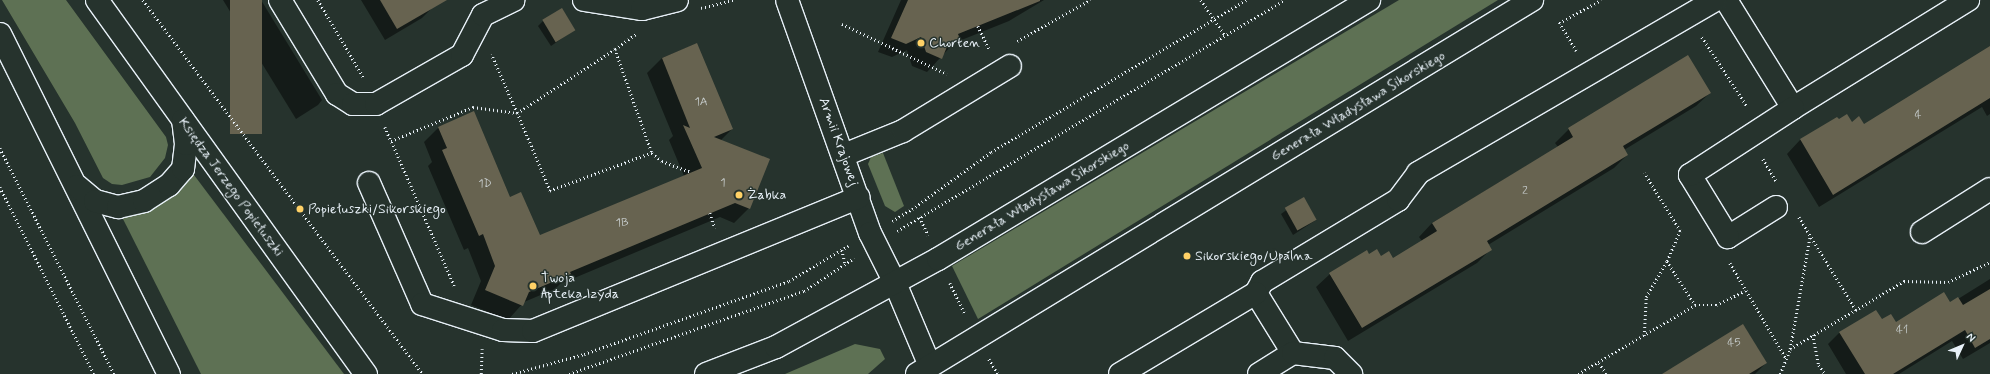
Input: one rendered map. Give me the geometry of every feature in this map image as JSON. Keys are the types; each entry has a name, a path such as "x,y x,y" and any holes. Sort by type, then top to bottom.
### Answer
{"main road":[{"name":"Księdza Jerzego Popiełuszki","path":"97,0 366,374"},
{"path":"280,0 337,94 353,104 376,104 462,55 483,15 514,0"},
{"path":"584,0 642,10 677,0"},
{"name":"Armii Krajowej","path":"788,0 876,244 895,283 927,371"},
{"name":"Generała Władysława Sikorskiego","path":"706,374 747,366 776,347 938,259 1369,0"},
{"name":"Generała Władysława Sikorskiego","path":"927,371 1532,0"},
{"path":"1120,374 1256,293 1262,282 1398,200 1418,173 1715,0"},
{"path":"1726,0 1793,108"},
{"path":"1784,201 1728,238 1690,175 1793,108 1968,0"},
{"path":"0,34 169,374"},
{"path":"844,155 903,131 1010,66"},
{"path":"74,184 95,201 118,207 144,200 169,186 183,169 186,144 183,120"},
{"path":"369,182 422,304 503,330 533,331 859,197"},
{"path":"1922,232 1990,189"},
{"path":"1256,293 1293,353"},
{"path":"1259,374 1293,353 1335,358 1351,374"}],"path":[{"path":"143,0 423,374"},
{"path":"318,0 372,91 391,141 456,292"},
{"path":"1011,44 1090,0"},
{"path":"1201,0 1225,35"},
{"path":"569,374 804,291 845,263 920,217 1285,0"},
{"path":"1590,72 1559,23 1601,0"},
{"path":"1688,15 1755,133 1784,201 1810,235 1856,310"},
{"path":"842,24 952,76"},
{"path":"978,26 992,55"},
{"path":"471,37 490,51 550,191 652,153"},
{"path":"391,141 473,107 517,113 615,49 652,153 662,161 690,172"},
{"path":"0,148 114,374"},
{"path":"1644,173 1680,231 1667,261 1646,297 1644,336"},
{"path":"0,187 94,374"},
{"path":"920,217 938,259 977,339 998,374"},
{"path":"1780,374 1790,349 1810,235"},
{"path":"842,250 845,263"},
{"path":"1667,261 1695,305"},
{"path":"1790,349 1904,281 1948,282 1990,262"},
{"path":"1730,266 1786,358"},
{"path":"1578,374 1695,305 1716,305 1745,291"},
{"path":"1813,336 1819,365 1825,374"},
{"path":"1598,362 1606,374"}],"green space":[{"path":"2,0 66,0 166,137 168,145 165,158 150,177 122,185 112,184 103,178 75,123"},
{"path":"1399,0 1498,0 978,319 952,266"},
{"path":"883,153 904,206 895,212 885,206 868,164 871,157"},
{"path":"191,171 344,374 201,374 121,215"},
{"path":"855,344 880,349 885,359 868,374 785,374"}],"building":[{"path":"230,0 262,0 262,134 230,134"},
{"path":"380,0 447,0 397,29"},
{"path":"908,0 1040,1 958,34 960,39 948,44 942,59 926,52 921,37 906,44 891,38"},
{"path":"562,8 575,30 556,42 542,20"},
{"path":"697,43 733,129 714,137 770,159 750,209 735,203 570,272 571,274 529,292 523,306 485,290 495,266 483,234 479,236 442,150 447,148 438,127 474,111 510,197 521,192 540,235 702,168 683,125 690,128 662,58"},
{"path":"1990,46 1990,98 1833,195 1800,139 1837,117 1839,119 1847,114 1852,122 1859,116 1864,124"},
{"path":"1688,55 1711,93 1623,146 1628,155 1487,241 1492,250 1362,328 1329,273 1367,250 1369,254 1377,249 1381,256 1389,251 1393,258 1437,231 1432,223 1573,137 1568,128"},
{"path":"1304,197 1317,220 1297,230 1285,208"},
{"path":"1990,289 1990,339 1975,348 1965,330 1893,374 1865,374 1839,332 1876,310 1882,319 1891,314 1896,322 1944,292 1950,302 1958,297 1963,305"},
{"path":"1743,324 1767,363 1749,374 1662,374"}],"place":[{"name":"Chorten","path":"921,43"},
{"name":"Żabka","path":"739,195"},
{"name":"Popiełuszki/Sikorskiego","path":"300,209"},
{"name":"Sikorskiego/Upalna","path":"1187,256"},
{"name":"Twoja Apteka Izyda","path":"533,286"}]}
